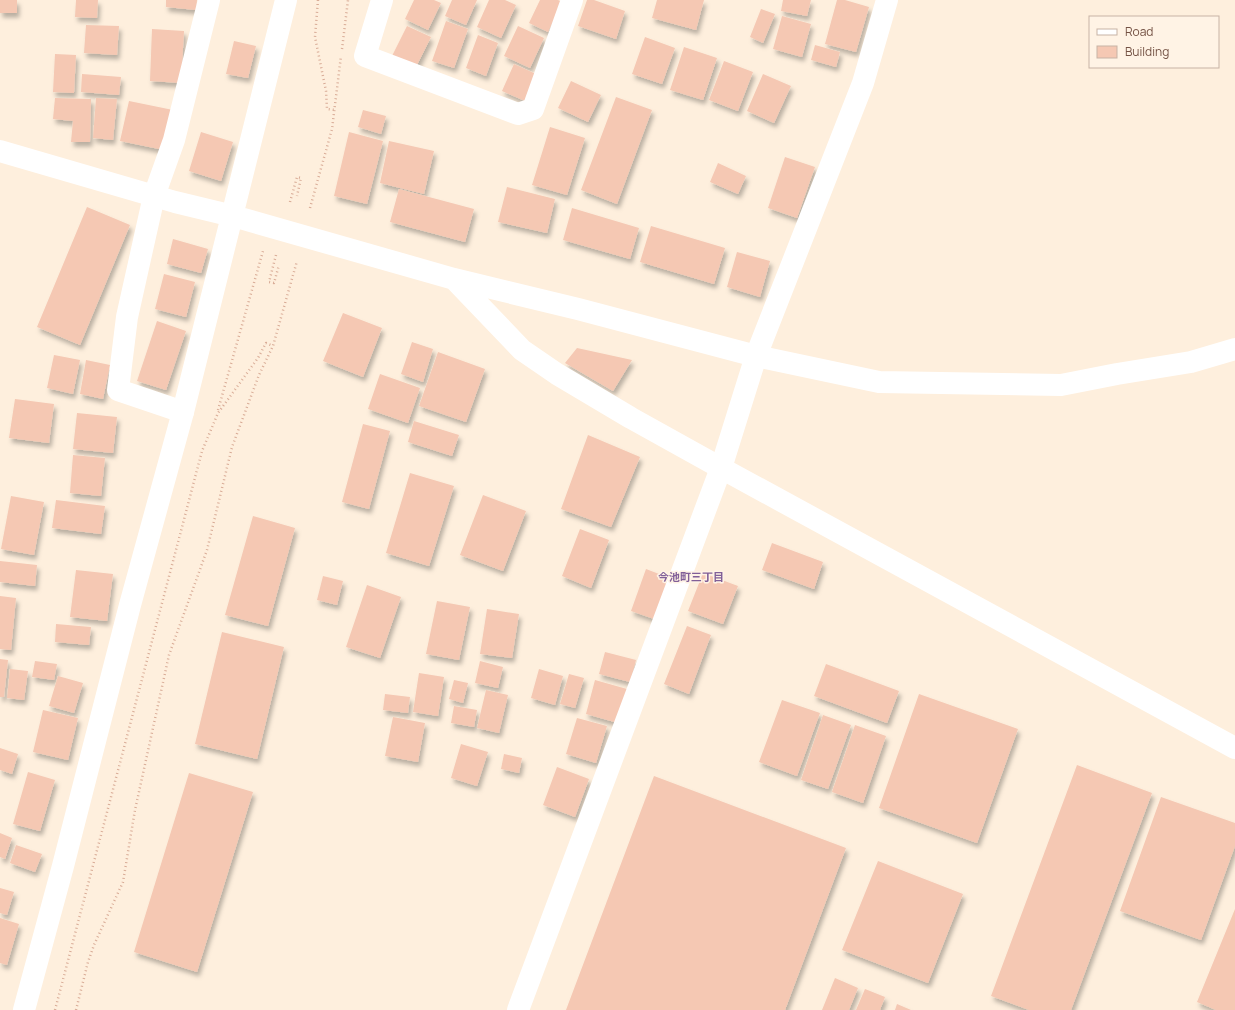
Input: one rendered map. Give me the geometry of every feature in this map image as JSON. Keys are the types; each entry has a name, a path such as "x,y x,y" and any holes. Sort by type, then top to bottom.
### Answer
{"street":[{"path":"183,412 118,390 127,317 154,196 174,140 208,0"},
{"path":"24,1010 63,866 130,605 183,412 286,0"},
{"path":"382,0 365,56 518,114 532,109 572,0"},
{"path":"518,1010 721,468 756,356 863,83 887,0"},
{"path":"0,152 454,279 578,309 756,356 879,382 1061,385 1191,362 1235,349"},
{"path":"454,279 522,350 557,374 721,468 1235,748"}],"path":[{"path":"310,208 332,130 335,110 327,109 326,91 315,37 318,0"},
{"path":"290,202 296,177 301,178 297,196"},
{"path":"55,1010 202,451 218,413 263,251"},
{"path":"276,255 269,282 274,283 279,265"},
{"path":"76,1010 92,951 123,882 135,810 169,655 207,550 232,447 259,375 273,346 297,261"},
{"path":"218,413 258,358 266,343 273,346"}],"building":[{"path":"0,0 17,0 17,13 0,13"},
{"path":"76,0 98,0 97,18 75,17"},
{"path":"166,0 197,0 196,10 166,7"},
{"path":"414,0 434,0 441,3 428,30 405,19"},
{"path":"452,0 477,0 466,25 445,16"},
{"path":"489,0 505,0 516,5 501,38 477,27"},
{"path":"540,0 558,0 562,2 548,32 529,23"},
{"path":"587,0 594,0 625,11 616,39 578,26"},
{"path":"657,0 704,0 696,30 652,18"},
{"path":"783,0 811,0 807,16 781,11"},
{"path":"837,0 845,0 869,7 856,52 825,44"},
{"path":"761,9 775,14 763,43 750,37"},
{"path":"782,16 811,24 802,57 773,49"},
{"path":"446,21 468,29 454,68 432,61"},
{"path":"86,25 119,26 117,55 84,53"},
{"path":"407,26 431,37 415,69 391,58"},
{"path":"518,26 544,38 530,68 504,56"},
{"path":"152,29 184,31 181,83 150,81"},
{"path":"478,35 498,43 486,76 466,68"},
{"path":"645,37 675,48 662,84 632,74"},
{"path":"234,41 256,46 248,78 226,74"},
{"path":"815,45 840,52 836,67 811,60"},
{"path":"684,47 717,58 703,100 670,90"},
{"path":"55,54 76,55 74,93 53,92"},
{"path":"724,61 753,72 738,111 709,100"},
{"path":"514,64 536,74 525,101 502,91"},
{"path":"82,74 121,77 119,95 81,92"},
{"path":"763,74 791,86 774,123 747,111"},
{"path":"571,81 601,95 588,122 558,108"},
{"path":"616,97 652,110 617,204 581,190"},
{"path":"55,98 91,99 90,142 71,142 73,121 53,119"},
{"path":"96,98 117,99 113,140 93,138"},
{"path":"129,101 173,110 164,150 120,141"},
{"path":"363,110 386,116 381,134 358,127"},
{"path":"550,127 585,138 567,195 532,185"},
{"path":"201,132 233,142 221,181 189,171"},
{"path":"349,132 383,141 367,204 334,196"},
{"path":"389,141 434,151 424,194 380,183"},
{"path":"785,157 815,167 797,218 768,208"},
{"path":"718,163 746,176 738,194 710,182"},
{"path":"507,187 555,199 547,233 498,222"},
{"path":"399,189 474,209 465,242 390,222"},
{"path":"87,207 130,225 80,345 37,327"},
{"path":"572,208 639,228 630,259 563,240"},
{"path":"651,226 725,248 714,284 640,262"},
{"path":"173,239 208,249 201,273 167,264"},
{"path":"737,252 770,261 760,297 727,287"},
{"path":"164,274 195,282 186,317 155,309"},
{"path":"343,313 382,328 363,377 323,361"},
{"path":"157,321 186,331 166,390 137,381"},
{"path":"412,342 433,349 423,382 401,374"},
{"path":"577,348 632,360 613,391 565,363"},
{"path":"438,352 485,369 466,422 419,406"},
{"path":"54,355 80,360 73,394 47,388"},
{"path":"86,360 110,365 103,399 80,394"},
{"path":"380,374 420,388 408,423 368,409"},
{"path":"15,399 54,404 49,443 9,438"},
{"path":"77,413 117,417 113,453 73,449"},
{"path":"414,421 459,435 452,456 408,442"},
{"path":"363,424 390,431 369,509 342,502"},
{"path":"588,435 640,457 611,527 561,509"},
{"path":"73,455 105,458 101,496 70,493"},
{"path":"410,473 454,486 429,566 386,553"},
{"path":"483,495 526,511 503,571 460,555"},
{"path":"11,496 44,502 34,555 1,549"},
{"path":"56,500 105,506 101,534 52,528"},
{"path":"253,516 295,528 268,626 225,615"},
{"path":"580,529 609,540 591,588 562,576"},
{"path":"772,543 823,562 814,589 762,570"},
{"path":"0,561 37,565 35,586 0,582"},
{"path":"646,569 672,579 657,620 631,611"},
{"path":"76,570 113,574 107,621 70,617"},
{"path":"703,573 738,586 723,624 688,611"},
{"path":"323,576 343,581 337,605 317,600"},
{"path":"367,585 401,597 380,658 346,647"},
{"path":"0,596 16,598 11,650 0,649"},
{"path":"437,601 470,607 459,660 426,654"},
{"path":"487,609 519,614 512,658 480,654"},
{"path":"56,624 91,627 89,645 55,642"},
{"path":"687,626 711,635 689,694 664,684"},
{"path":"222,632 284,647 257,759 195,744"},
{"path":"605,652 636,660 630,682 599,674"},
{"path":"0,659 8,660 4,697 0,697"},
{"path":"35,661 57,664 54,680 32,677"},
{"path":"480,661 503,667 498,688 475,683"},
{"path":"826,664 899,691 887,723 814,696"},
{"path":"10,669 28,671 24,700 7,698"},
{"path":"539,669 563,676 555,705 531,698"},
{"path":"419,673 444,677 438,716 413,712"},
{"path":"569,674 584,678 575,708 560,704"},
{"path":"58,676 83,683 74,713 49,706"},
{"path":"454,680 468,683 463,703 449,699"},
{"path":"595,680 627,689 618,723 586,714"},
{"path":"486,690 508,695 499,733 477,728"},
{"path":"385,694 410,697 408,713 383,710"},
{"path":"919,694 1018,729 977,843 879,808"},
{"path":"782,700 820,713 797,776 759,762"},
{"path":"454,706 477,710 474,727 451,723"},
{"path":"43,710 78,718 68,760 33,752"},
{"path":"823,715 851,725 828,789 801,780"},
{"path":"393,717 425,723 418,762 385,756"},
{"path":"577,718 607,726 596,763 566,754"},
{"path":"855,725 886,736 863,803 832,792"},
{"path":"461,744 488,752 477,786 451,778"},
{"path":"0,748 18,754 12,774 0,770"},
{"path":"504,754 522,758 519,773 501,769"},
{"path":"1077,765 1152,793 1071,1010 1029,1010 991,996"},
{"path":"557,767 589,779 575,817 543,805"},
{"path":"28,772 55,780 40,831 13,824"},
{"path":"189,773 253,792 197,972 134,952"},
{"path":"654,776 846,848 785,1010 566,1010"},
{"path":"1161,797 1235,823 1235,846 1201,940 1120,911"},
{"path":"0,833 12,838 5,859 0,857"},
{"path":"16,845 42,854 35,872 10,863"},
{"path":"878,861 963,894 928,983 842,950"},
{"path":"0,888 14,892 7,915 0,913"},
{"path":"1235,909 1235,1010 1216,1010 1197,1002"},
{"path":"0,918 19,924 7,965 0,963"},
{"path":"835,978 858,988 849,1010 822,1010"},
{"path":"865,989 885,997 880,1010 856,1010"},
{"path":"897,1004 911,1010 895,1010"}],"district":[{"name":"今池町三丁目","path":"691,577"}]}
